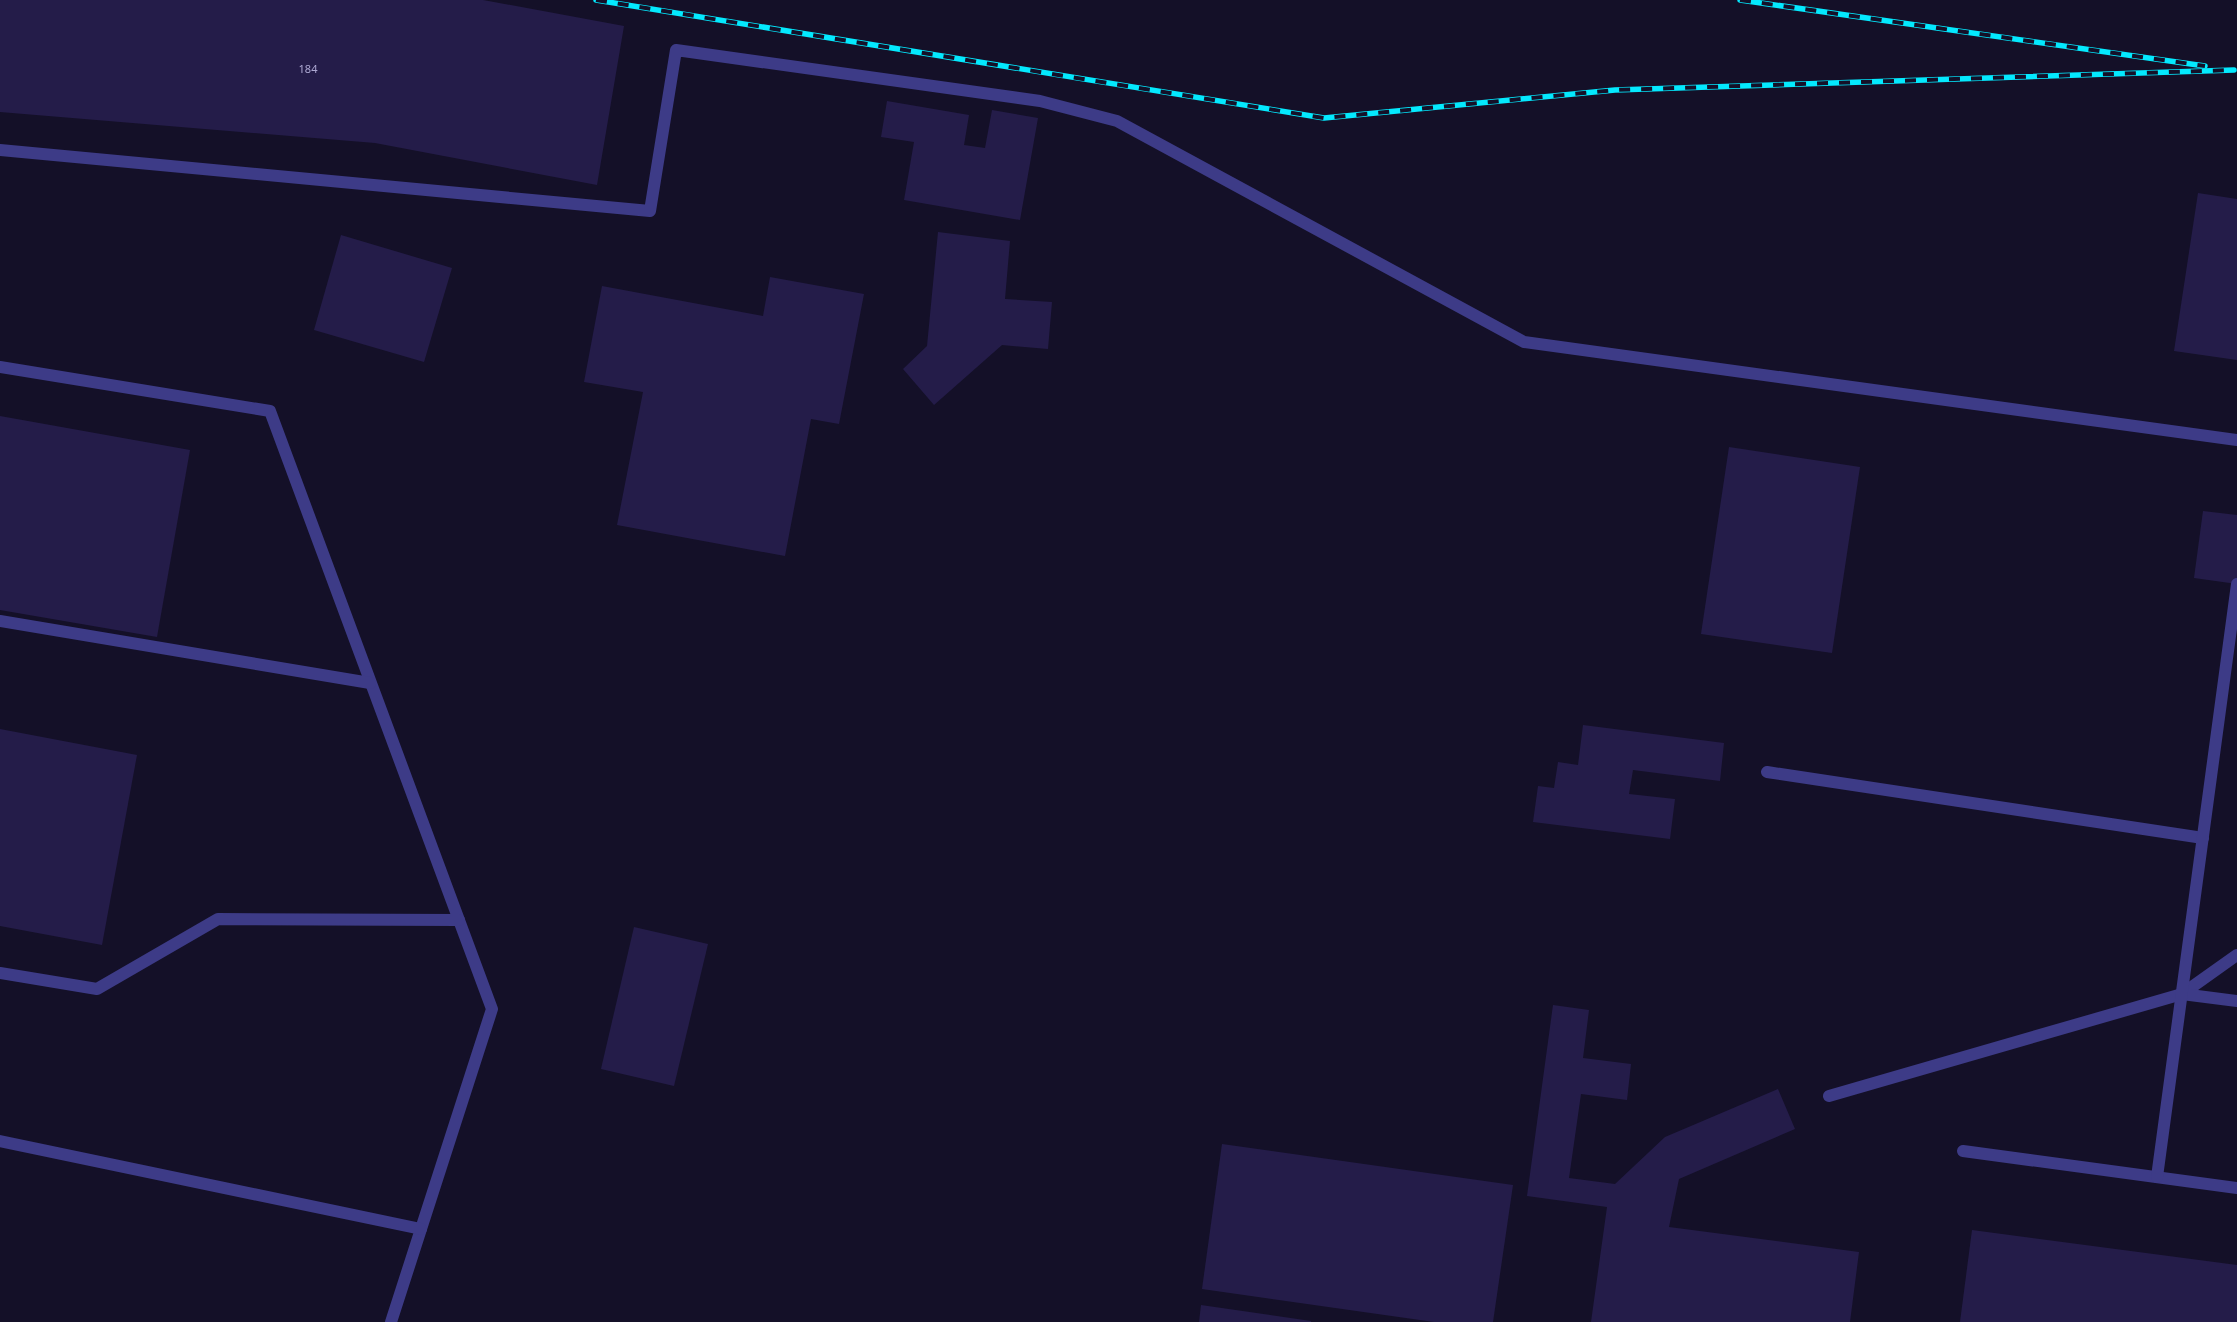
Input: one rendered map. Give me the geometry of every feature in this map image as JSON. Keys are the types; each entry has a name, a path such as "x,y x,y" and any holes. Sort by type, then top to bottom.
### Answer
{"street":[{"path":"0,150 650,211 676,50 1040,101 1117,121 1524,342 2237,440"},
{"path":"0,367 270,411 492,1009 391,1322"},
{"path":"2156,1177 2236,605 2237,584"},
{"path":"0,621 370,683"},
{"path":"1767,772 2202,838"},
{"path":"0,972 97,989 218,919 459,920"},
{"path":"1828,1096 2182,994 2237,955"},
{"path":"2182,994 2237,1001"},
{"path":"0,1141 421,1229"},
{"path":"1963,1151 2237,1188"}],"building":[{"path":"0,0 483,0 624,26 597,185 375,143 0,112"},
{"path":"887,101 969,115 964,145 985,148 992,110 1038,118 1020,220 904,200 914,142 881,137"},
{"path":"2198,193 2237,199 2237,360 2174,351"},
{"path":"938,232 1010,241 1005,299 1052,302 1048,349 1002,345 934,405 903,369 927,346"},
{"path":"341,235 452,268 424,362 314,330"},
{"path":"770,277 864,294 839,424 811,419 785,556 617,525 643,392 584,382 602,286 763,316"},
{"path":"0,416 190,450 157,637 0,610"},
{"path":"1729,447 1860,467 1832,653 1701,634"},
{"path":"2203,511 2237,515 2237,584 2194,578"},
{"path":"1583,725 1724,743 1720,781 1633,770 1629,794 1675,799 1670,839 1533,822 1538,786 1554,788 1558,762 1578,765"},
{"path":"0,729 137,755 102,945 0,926"},
{"path":"634,927 708,944 674,1086 601,1069"},
{"path":"1553,1005 1589,1010 1583,1058 1631,1064 1627,1100 1581,1094 1569,1178 1615,1184 1665,1137 1778,1089 1795,1129 1679,1179 1669,1227 1859,1252 1850,1322 1591,1322 1607,1207 1527,1196"},
{"path":"1222,1144 1513,1185 1493,1322 1434,1322 1202,1289"},
{"path":"1972,1230 2237,1265 2237,1322 1960,1322"},
{"path":"1201,1305 1311,1321 1311,1322 1199,1322"}],"railway":[{"path":"596,0 1324,118 1615,90 2234,70"},
{"path":"1740,0 2205,66"}]}
